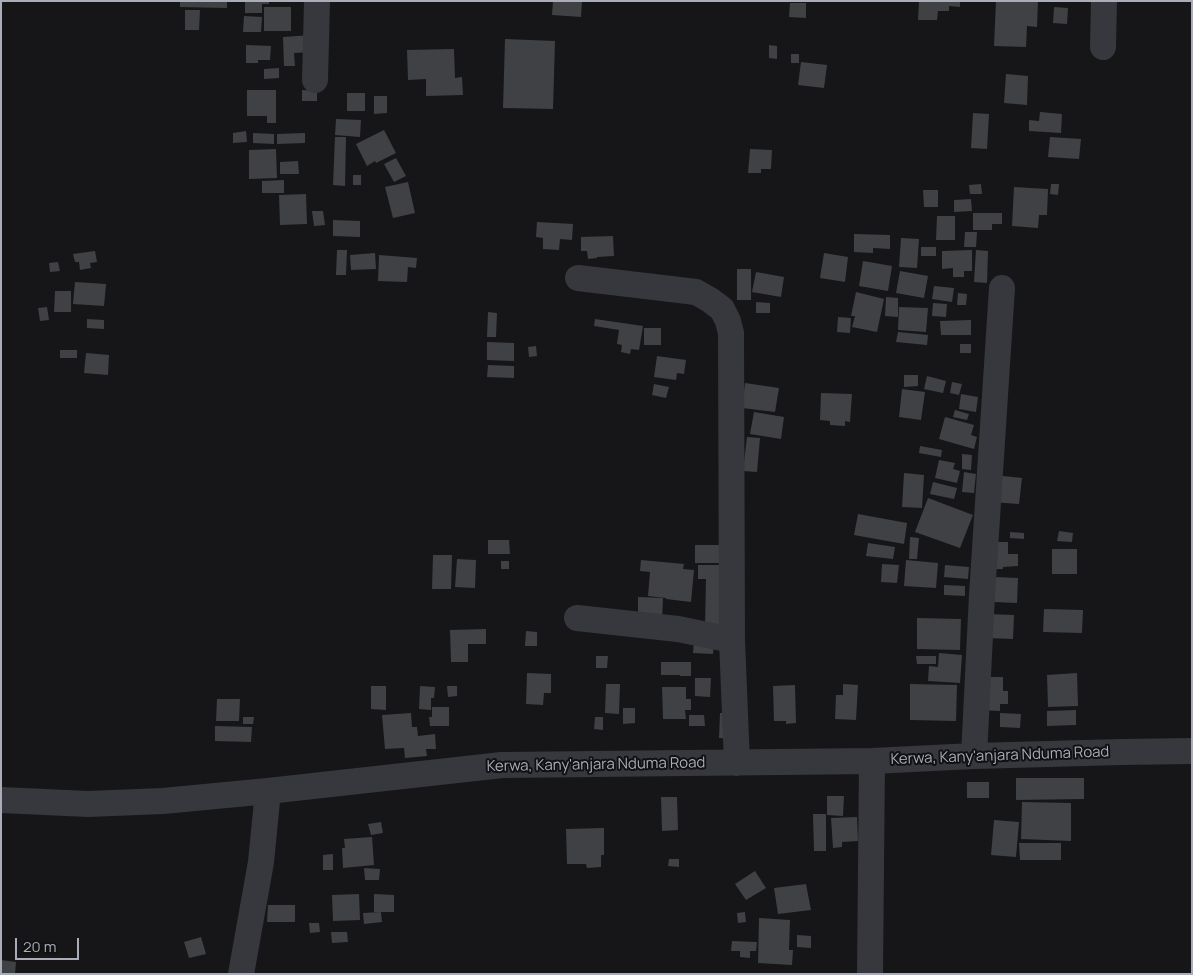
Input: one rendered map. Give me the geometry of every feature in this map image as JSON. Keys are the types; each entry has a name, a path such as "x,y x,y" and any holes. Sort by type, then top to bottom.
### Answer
{"street":[{"path":"315,80 317,1"},
{"path":"1103,47 1104,1"},
{"path":"578,278 696,292 722,309 728,321 731,333 732,640 737,763"},
{"path":"974,756 982,595 1002,288"},
{"path":"577,618 678,629 732,640"},
{"name":"Kerwa, Kany'anjara Nduma Road","path":"1,800 88,804 163,801 502,765 872,761 974,756 1192,751"},
{"path":"870,974 872,761"},
{"path":"241,974 261,862 268,791"}],"building":[{"path":"180,1 227,1 227,8 180,7"},
{"path":"245,1 269,1 269,4 262,4 262,13 245,13"},
{"path":"553,1 582,1 581,17 552,15"},
{"path":"919,1 960,1 960,7 949,6 949,11 938,11 937,20 918,20"},
{"path":"996,1 1038,1 1037,27 1027,26 1026,47 994,46"},
{"path":"790,3 806,3 806,18 789,17"},
{"path":"264,7 291,7 291,31 264,31"},
{"path":"1054,7 1068,8 1067,24 1053,23"},
{"path":"185,10 200,10 199,30 185,30"},
{"path":"244,16 262,17 261,32 243,32"},
{"path":"312,35 312,52 294,53 295,66 284,66 283,37"},
{"path":"505,39 555,41 553,109 503,108"},
{"path":"246,45 271,46 270,60 246,63"},
{"path":"769,45 777,46 777,59 769,58"},
{"path":"454,49 455,78 462,77 463,95 426,96 426,79 408,80 407,50"},
{"path":"791,54 799,54 799,63 791,63"},
{"path":"801,62 827,65 824,88 798,85"},
{"path":"279,68 279,78 264,79 264,69"},
{"path":"1006,74 1028,76 1027,105 1004,103"},
{"path":"247,90 276,90 276,123 267,123 267,116 247,116"},
{"path":"302,90 317,91 317,101 302,101"},
{"path":"347,93 365,93 365,111 347,111"},
{"path":"374,96 387,96 387,113 374,114"},
{"path":"1040,112 1062,114 1061,133 1029,131 1029,120 1039,121"},
{"path":"973,113 989,114 987,149 971,148"},
{"path":"336,119 361,120 360,137 335,135"},
{"path":"384,130 396,153 367,166 356,144"},
{"path":"246,131 247,142 233,143 233,133"},
{"path":"253,133 274,134 274,144 253,143"},
{"path":"305,133 305,143 277,144 277,134"},
{"path":"335,137 346,137 345,186 333,185"},
{"path":"1050,137 1081,139 1079,159 1048,157"},
{"path":"276,149 277,178 249,179 249,150"},
{"path":"750,149 772,150 771,169 761,169 761,173 748,173"},
{"path":"396,158 406,176 394,182 384,164"},
{"path":"298,161 299,174 280,174 280,162"},
{"path":"353,175 361,175 361,185 353,185"},
{"path":"284,180 284,193 262,193 262,181"},
{"path":"408,182 415,213 393,218 385,187"},
{"path":"981,184 982,194 970,194 969,185"},
{"path":"1051,184 1059,184 1058,195 1050,194"},
{"path":"1014,187 1048,189 1047,215 1039,215 1038,228 1012,226"},
{"path":"923,190 938,190 938,207 924,207"},
{"path":"306,194 307,224 280,225 279,195"},
{"path":"971,199 972,211 954,212 954,200"},
{"path":"312,211 323,211 325,225 314,226"},
{"path":"973,213 1002,213 1002,224 992,224 992,230 973,230"},
{"path":"937,216 955,216 955,240 936,240"},
{"path":"333,220 360,221 360,237 333,236"},
{"path":"537,222 573,224 572,240 560,239 559,250 543,249 543,238 536,237"},
{"path":"965,232 977,232 976,247 964,247"},
{"path":"854,234 890,235 890,249 873,248 873,253 854,252"},
{"path":"613,236 614,256 588,259 587,251 581,251 581,237"},
{"path":"901,238 919,239 917,268 899,267"},
{"path":"921,247 936,247 936,256 921,256"},
{"path":"337,250 347,250 346,275 336,275"},
{"path":"972,250 972,271 964,271 964,277 953,277 953,268 942,269 942,251"},
{"path":"976,250 988,251 987,283 974,282"},
{"path":"95,251 97,262 90,263 91,268 80,270 79,262 75,262 73,254"},
{"path":"375,253 376,269 351,270 350,255"},
{"path":"824,253 848,257 845,282 820,278"},
{"path":"379,255 417,258 416,268 408,267 407,282 378,281"},
{"path":"863,261 892,266 888,291 859,286"},
{"path":"58,262 60,271 50,272 49,263"},
{"path":"737,269 751,269 751,300 737,300"},
{"path":"900,271 928,276 924,298 896,293"},
{"path":"756,272 784,277 781,297 752,292"},
{"path":"75,282 106,284 104,306 73,304"},
{"path":"934,286 954,288 952,302 932,299"},
{"path":"55,291 71,291 71,312 54,312"},
{"path":"856,292 884,299 877,332 852,327 855,316 851,316"},
{"path":"958,293 967,294 966,305 957,305"},
{"path":"886,297 898,298 898,317 885,316"},
{"path":"756,302 770,303 770,313 756,313"},
{"path":"933,303 947,304 946,317 932,316"},
{"path":"47,307 49,320 40,321 38,308"},
{"path":"899,307 928,308 926,332 898,330"},
{"path":"488,312 497,313 496,337 487,337"},
{"path":"838,317 851,318 850,333 837,332"},
{"path":"87,319 104,320 104,329 87,328"},
{"path":"595,319 643,326 639,350 631,349 630,354 621,352 622,345 617,344 619,330 594,326"},
{"path":"971,320 971,335 941,335 940,321"},
{"path":"644,328 661,328 661,345 644,345"},
{"path":"898,332 928,335 927,345 896,342"},
{"path":"487,342 514,343 514,361 487,360"},
{"path":"960,344 971,344 971,353 960,353"},
{"path":"536,346 537,356 529,357 528,347"},
{"path":"60,350 77,350 77,358 60,358"},
{"path":"86,353 109,355 108,375 84,373"},
{"path":"657,356 686,360 684,374 677,373 676,380 654,377"},
{"path":"488,365 514,366 514,378 487,377"},
{"path":"904,375 918,375 918,386 904,387"},
{"path":"927,376 946,381 943,393 924,389"},
{"path":"952,382 962,384 959,395 950,393"},
{"path":"745,383 779,388 775,412 742,408"},
{"path":"654,384 669,387 666,398 652,395"},
{"path":"902,389 925,392 921,420 899,417"},
{"path":"821,393 852,394 850,422 845,421 845,426 830,425 830,421 820,420"},
{"path":"961,394 978,397 976,412 959,409"},
{"path":"955,410 969,414 967,420 953,417"},
{"path":"754,412 784,417 781,439 750,434"},
{"path":"945,417 974,425 971,435 977,437 974,449 939,439"},
{"path":"747,437 760,438 757,472 743,471"},
{"path":"920,446 942,450 941,457 919,453"},
{"path":"962,454 972,455 971,470 962,469"},
{"path":"939,460 955,463 953,469 960,471 957,483 935,478"},
{"path":"964,472 976,474 974,493 962,492"},
{"path":"904,473 924,475 922,508 902,507"},
{"path":"994,475 1022,478 1019,504 991,502"},
{"path":"933,482 957,488 954,499 930,494"},
{"path":"928,498 973,515 960,548 915,532"},
{"path":"858,514 907,523 904,544 854,535"},
{"path":"1059,531 1073,533 1072,542 1057,541"},
{"path":"1010,532 1024,533 1024,539 1010,538"},
{"path":"910,537 919,538 917,559 909,559"},
{"path":"488,540 509,540 510,554 488,554"},
{"path":"990,542 1008,542 1008,554 1018,554 1018,566 991,569"},
{"path":"868,543 895,547 893,559 866,556"},
{"path":"695,545 720,545 720,563 695,563"},
{"path":"1052,549 1077,549 1077,574 1052,574"},
{"path":"433,555 452,555 451,589 432,589"},
{"path":"457,559 476,560 475,588 455,587"},
{"path":"641,560 684,564 683,569 694,570 691,602 648,596 650,572 640,571"},
{"path":"906,560 938,563 936,588 904,586"},
{"path":"501,561 509,561 509,569 501,569"},
{"path":"882,564 899,565 897,583 881,582"},
{"path":"698,565 733,565 733,628 705,627 706,579 698,579"},
{"path":"945,565 969,567 968,579 944,577"},
{"path":"995,577 1018,578 1017,603 994,602"},
{"path":"944,585 965,586 965,596 944,595"},
{"path":"638,597 663,598 662,621 638,621"},
{"path":"1044,609 1083,610 1082,633 1043,632"},
{"path":"987,614 1014,615 1013,639 986,638"},
{"path":"917,618 961,619 960,650 917,649"},
{"path":"486,629 486,644 468,644 468,662 451,662 450,630"},
{"path":"526,631 537,632 537,646 525,646"},
{"path":"694,641 714,642 713,654 693,653"},
{"path":"939,653 962,655 960,683 928,681 929,666 938,667"},
{"path":"596,656 608,656 607,668 596,668"},
{"path":"916,656 936,656 936,664 917,664"},
{"path":"661,662 691,662 691,676 661,675"},
{"path":"527,673 551,674 551,693 544,693 543,705 526,704"},
{"path":"1077,673 1078,706 1048,707 1047,675"},
{"path":"979,677 1003,677 1003,691 1008,691 1008,704 1000,704 1000,711 979,710"},
{"path":"695,678 711,678 710,697 695,696"},
{"path":"606,684 620,684 619,714 605,713"},
{"path":"843,684 858,685 856,720 835,719 836,695 843,695"},
{"path":"910,684 957,685 956,721 910,720"},
{"path":"795,685 796,723 786,724 786,721 774,721 773,686"},
{"path":"371,686 386,686 386,710 371,709"},
{"path":"420,686 435,687 434,698 431,698 431,710 419,709"},
{"path":"447,686 457,686 457,696 448,697"},
{"path":"662,687 686,687 686,699 691,699 691,710 685,710 686,719 663,719"},
{"path":"217,699 240,699 239,721 216,721"},
{"path":"432,707 449,707 449,726 430,726 429,717 432,717"},
{"path":"623,708 635,708 635,723 623,724"},
{"path":"1076,710 1076,725 1047,726 1047,711"},
{"path":"411,713 412,727 417,727 418,736 435,734 436,749 426,749 427,756 405,758 404,748 385,749 382,715"},
{"path":"720,713 737,713 737,739 719,738"},
{"path":"1000,713 1021,714 1020,728 1000,727"},
{"path":"689,715 704,715 705,726 689,726"},
{"path":"243,717 254,717 253,724 243,724"},
{"path":"595,717 603,717 603,730 594,729"},
{"path":"215,726 252,727 251,742 215,741"},
{"path":"1016,778 1084,778 1084,799 1016,800"},
{"path":"967,782 989,782 989,798 967,798"},
{"path":"827,796 844,796 843,816 827,815"},
{"path":"661,797 677,797 678,830 662,831"},
{"path":"1022,802 1071,803 1071,841 1021,839"},
{"path":"813,814 826,814 826,851 814,851"},
{"path":"857,817 858,841 842,842 842,847 833,848 831,818"},
{"path":"994,820 1019,822 1016,857 991,855"},
{"path":"381,822 383,833 371,835 368,824"},
{"path":"604,828 604,855 601,855 601,867 587,868 586,864 567,864 566,829"},
{"path":"372,837 374,865 343,868 342,848 345,848 344,839"},
{"path":"1019,843 1061,843 1061,860 1020,860"},
{"path":"333,854 333,870 323,870 323,855"},
{"path":"669,859 679,859 679,867 668,866"},
{"path":"364,868 380,869 379,880 365,880"},
{"path":"755,871 766,888 746,900 735,884"},
{"path":"806,884 811,910 778,914 774,888"},
{"path":"359,894 360,920 333,921 332,895"},
{"path":"374,894 394,895 394,912 374,912"},
{"path":"268,905 295,905 295,922 267,922"},
{"path":"381,912 382,922 364,924 363,913"},
{"path":"745,912 746,922 738,923 737,913"},
{"path":"759,918 790,920 789,950 793,950 792,965 758,963"},
{"path":"309,923 319,923 320,932 310,933"},
{"path":"331,932 347,932 348,942 332,943"},
{"path":"797,935 811,936 811,948 797,947"},
{"path":"201,937 206,954 189,958 184,942"},
{"path":"732,941 757,942 756,951 750,951 750,958 740,957 740,951 731,951"},
{"path":"1,960 16,962 15,974 1,974"}]}
